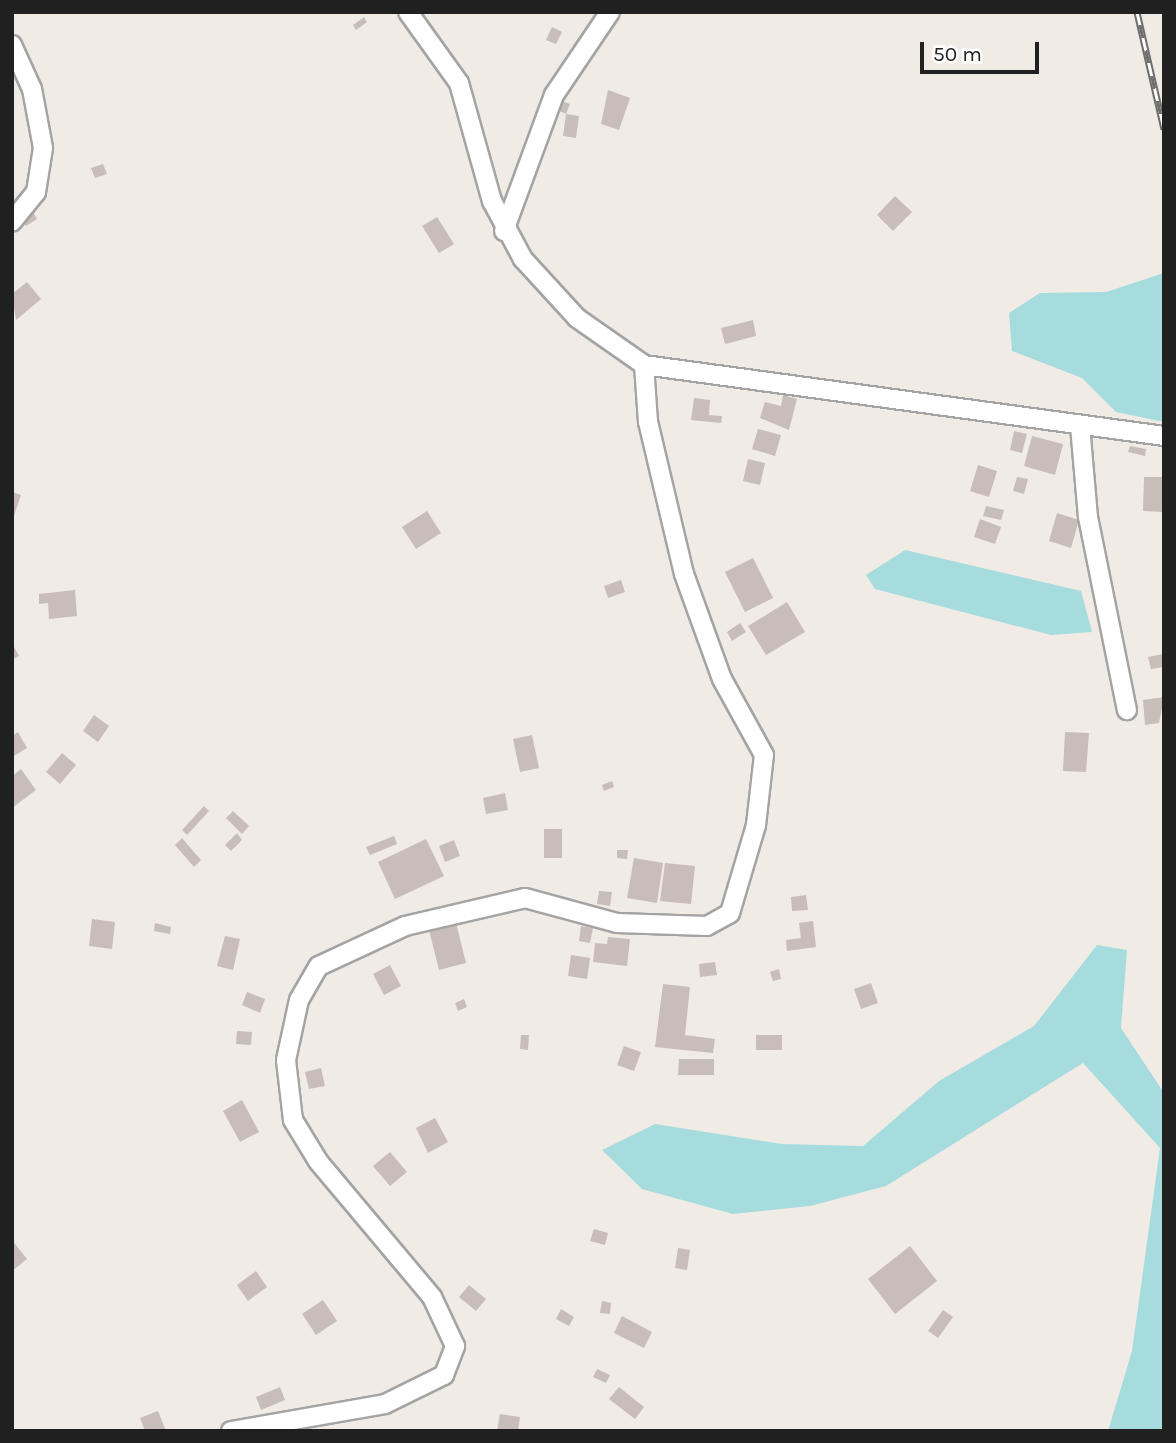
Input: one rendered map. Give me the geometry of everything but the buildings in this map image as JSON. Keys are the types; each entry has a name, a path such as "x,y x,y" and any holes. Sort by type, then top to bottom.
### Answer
{"street":[{"path":"408,12 459,83 504,231 577,318 644,365 1164,436"},
{"path":"504,231 554,95 610,12"},
{"path":"12,45 32,89 43,148 36,192 12,222"},
{"path":"231,1431 385,1404 443,1375 455,1346 432,1297 318,1161 293,1120 286,1060 299,1000 319,966 405,926 525,898 617,923 707,926 730,913 756,825 764,755 722,679 684,573 648,422 644,365"},
{"path":"1080,426 1088,517 1127,710"}],"water":[{"path":"1164,273 1164,422 1116,412 1082,378 1012,351 1009,313 1040,293 1106,292"},
{"path":"905,550 1081,591 1092,632 1051,635 875,589 866,575"},
{"path":"1097,945 1127,950 1121,1028 1164,1093 1164,1431 1108,1431 1132,1351 1160,1148 1083,1063 886,1186 810,1206 733,1214 642,1189 602,1150 655,1124 782,1144 863,1146 939,1081 1034,1026"}],"railway":[{"path":"1137,12 1164,129"}]}
